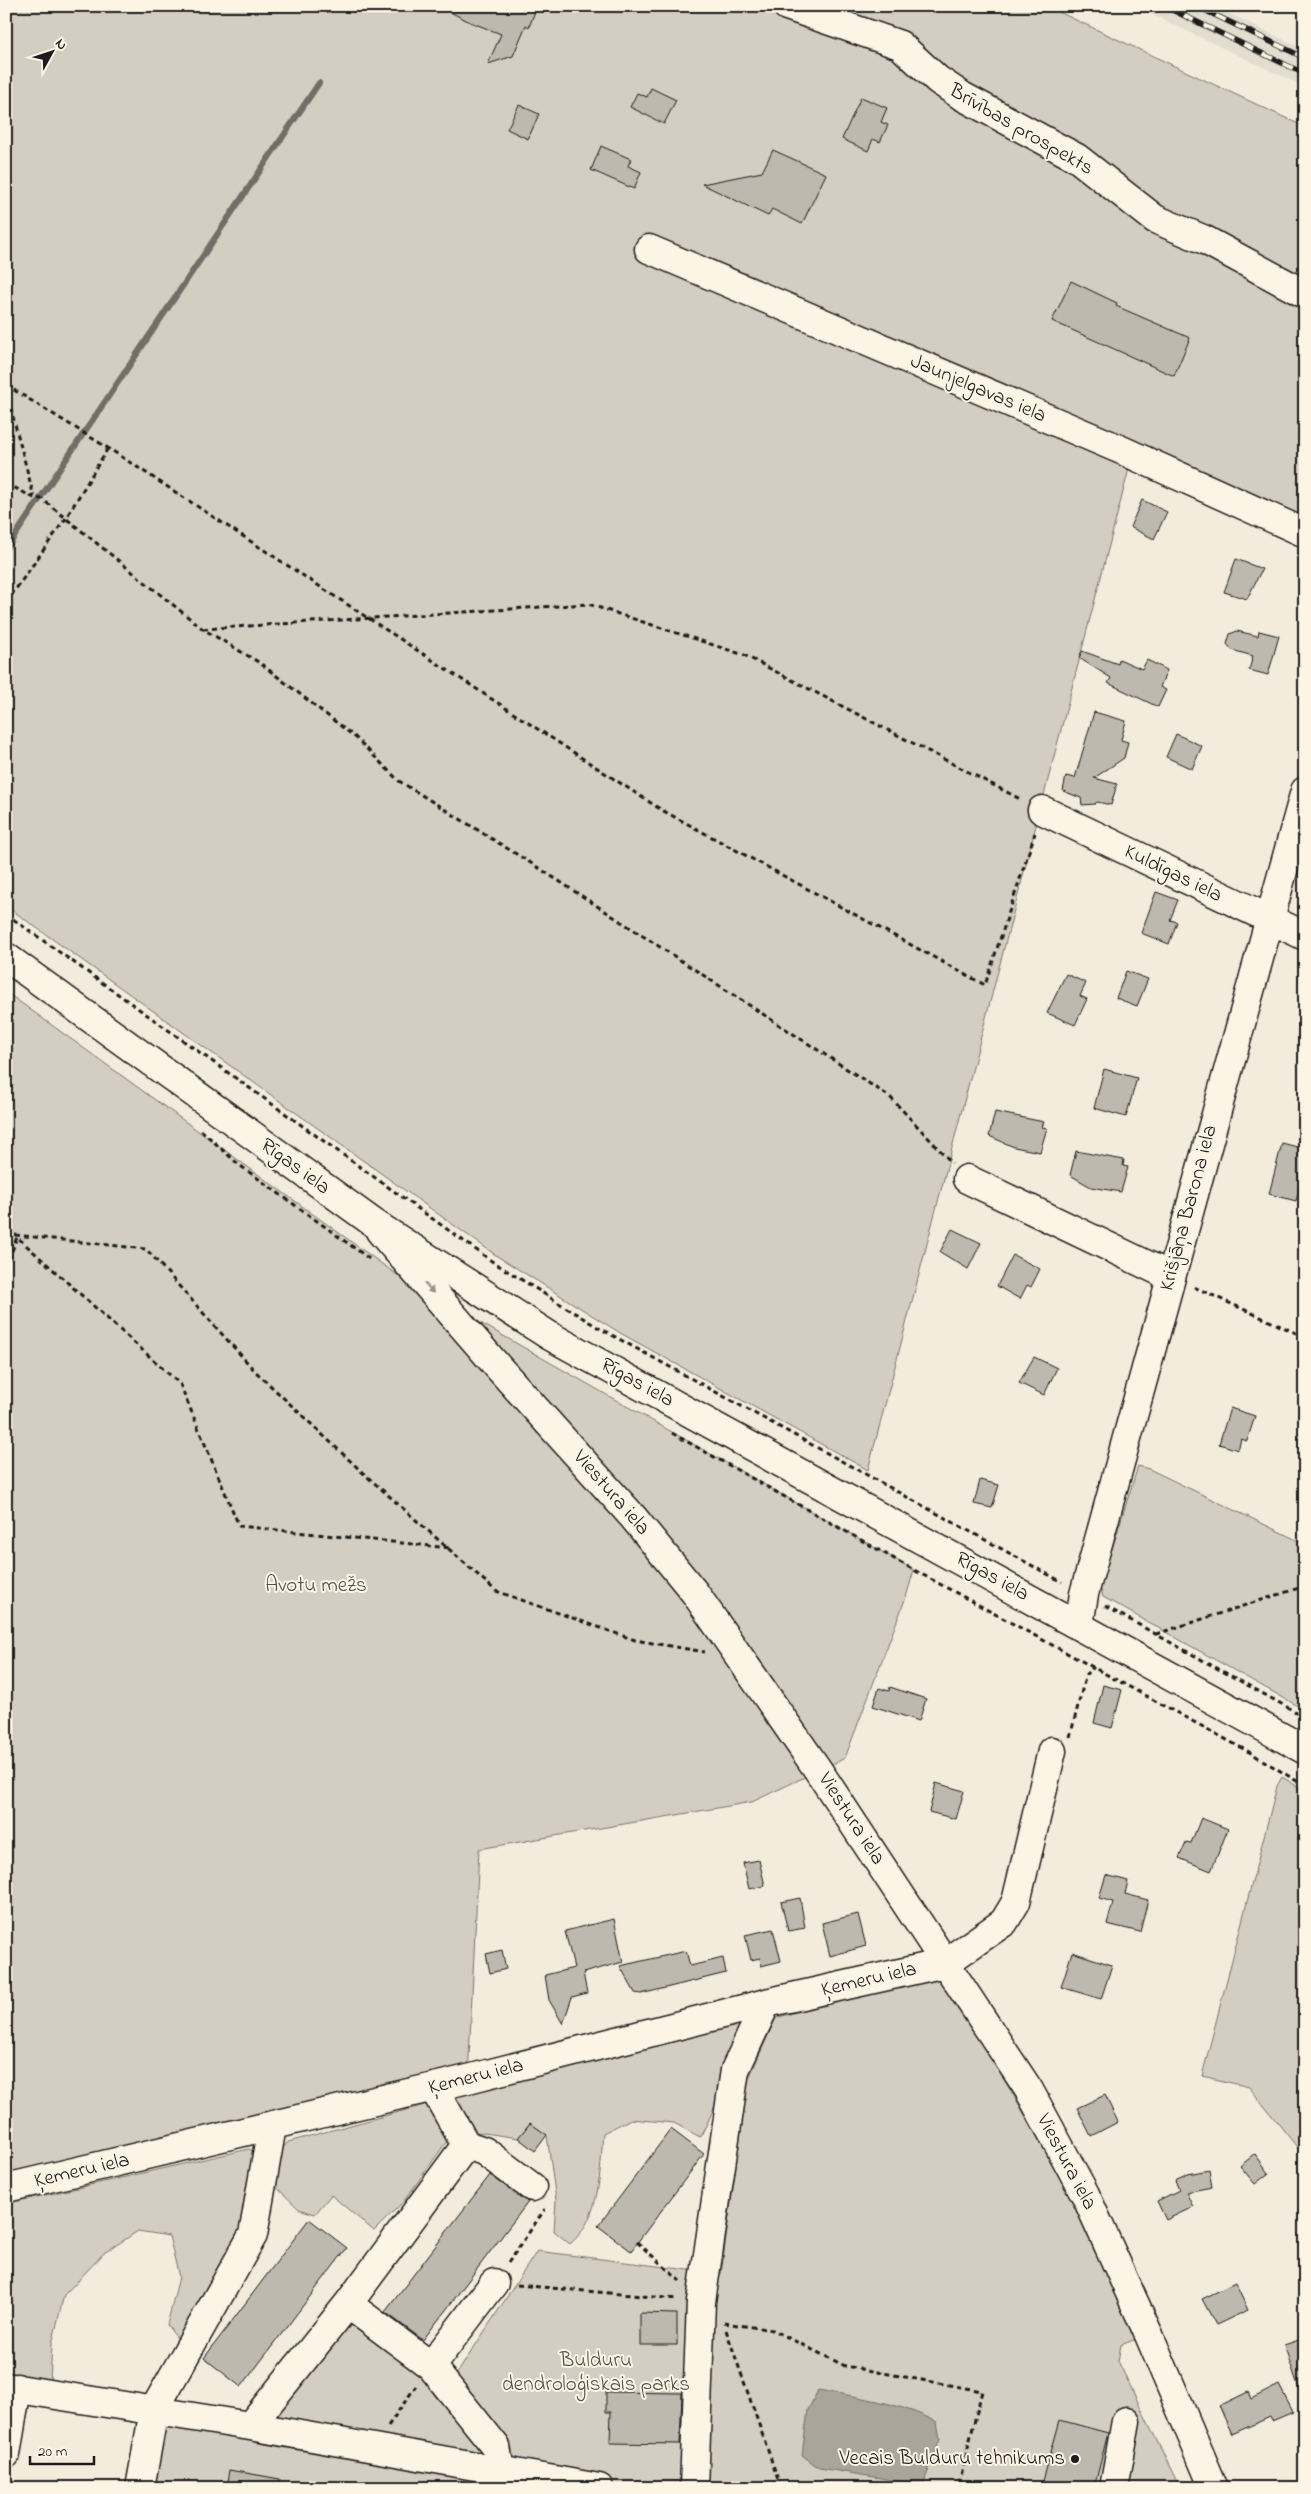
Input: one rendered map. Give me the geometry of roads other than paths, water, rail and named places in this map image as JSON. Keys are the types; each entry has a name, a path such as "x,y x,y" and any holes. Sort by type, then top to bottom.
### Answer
{"street":[{"name":"Brīvības prospekts","path":"787,6 900,44 938,80 962,96 1077,158 1155,219 1205,240 1305,294"},
{"name":"Jaunjelgavas iela","path":"649,249 1117,448 1305,533"},
{"name":"Krišjāņa Barona iela","path":"1079,1625 1084,1594 1170,1276 1305,791"},
{"name":"Kuldīgas iela","path":"1042,810 1305,936"},
{"name":"Rīgas iela","path":"6,957 375,1224 550,1336 1305,1750"},
{"path":"966,1179 1170,1276"},
{"name":"Viestura iela","path":"375,1224 454,1316 633,1517 695,1592 818,1770 1029,2090 1085,2194 1149,2335 1214,2488"},
{"path":"945,1963 1004,1922 1016,1902 1052,1751"},
{"name":"Ķemeru iela","path":"6,2188 433,2087 766,2003 945,1963"},
{"path":"694,2488 701,2302 735,2070 766,2003"},
{"path":"433,2087 466,2145 484,2151 532,2187"},
{"path":"140,2488 154,2410 253,2235 272,2126"},
{"path":"250,2426 348,2304 466,2145"},
{"path":"431,2366 494,2283"},
{"path":"348,2304 431,2366 496,2447 500,2470"},
{"path":"6,2454 12,2387 250,2426 599,2488"},
{"path":"1114,2488 1126,2421"}],"waterway":[{"path":"6,549 319,83"}],"railway":[{"path":"1164,6 1305,74"},
{"path":"1196,6 1305,58"}],"place":[{"name":"Vecais Bulduru tehnikums","path":"1075,2459"}],"park label":[{"name":"Avotu mežs","path":"316,1586"},
{"name":"Bulduru dendroloģiskais parks","path":"596,2373"}]}
